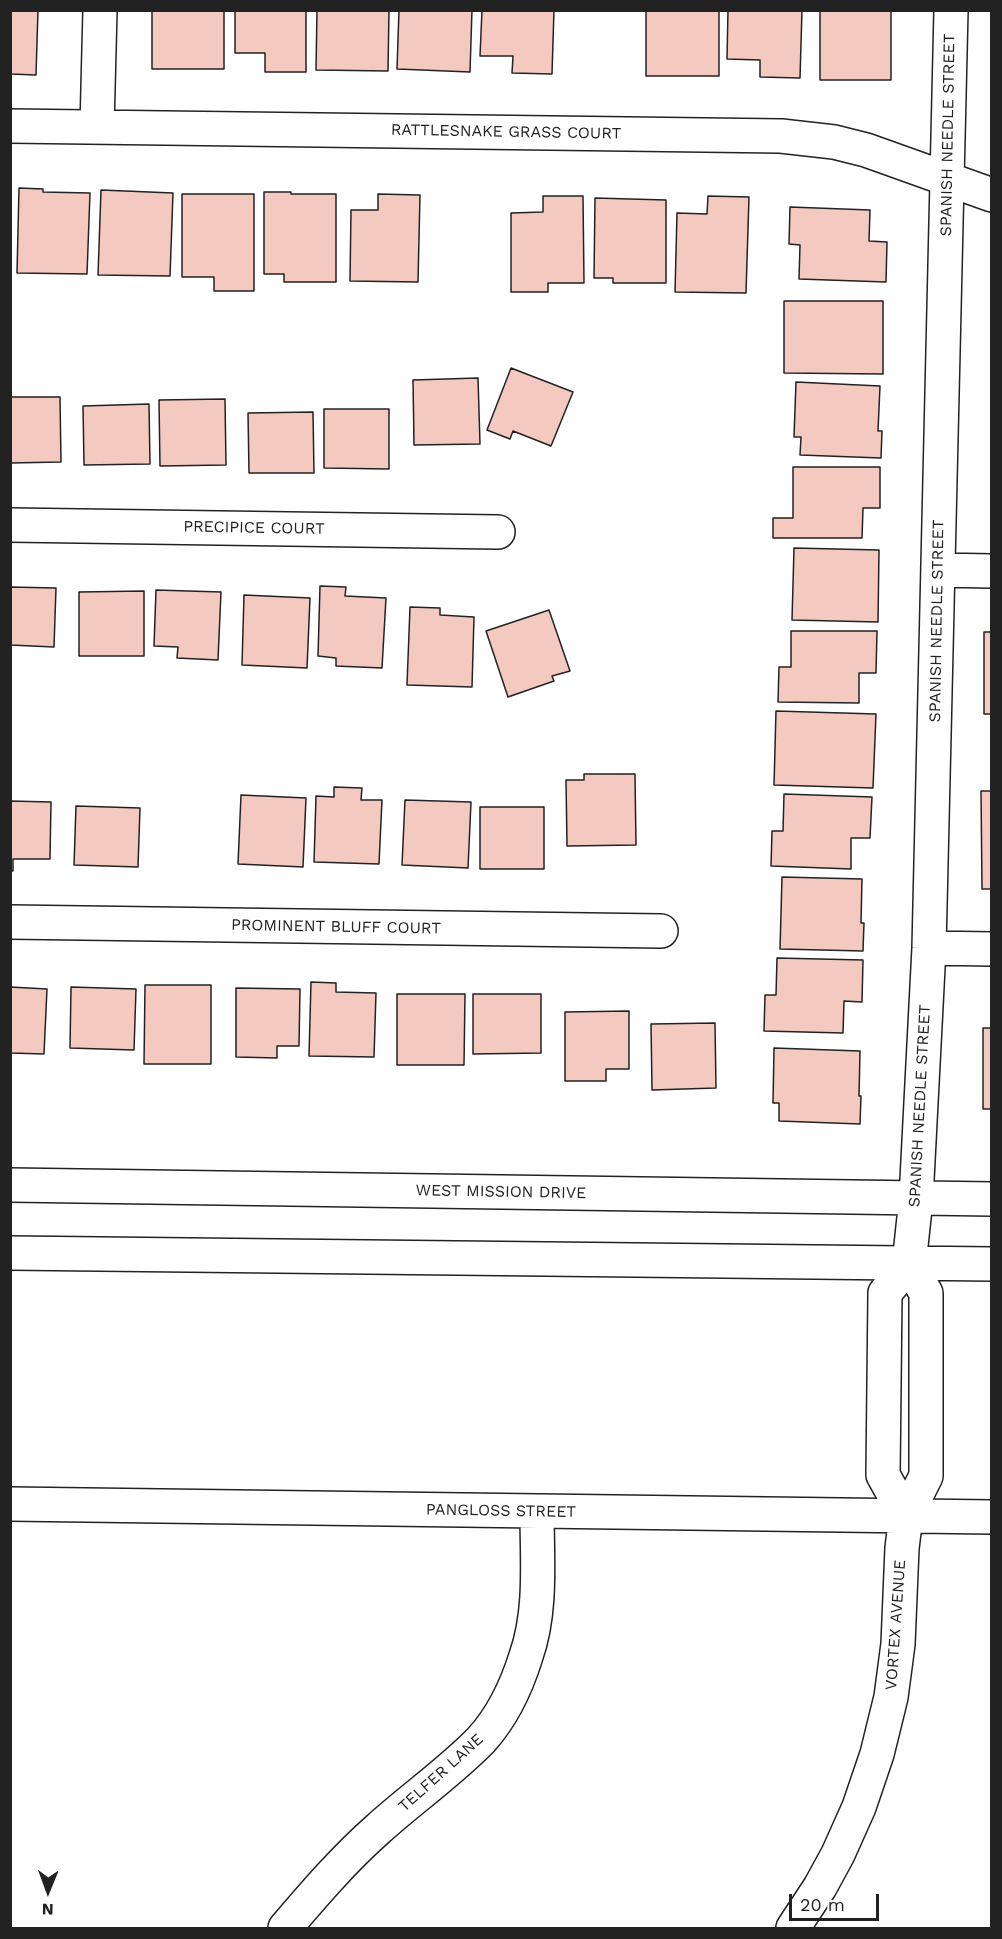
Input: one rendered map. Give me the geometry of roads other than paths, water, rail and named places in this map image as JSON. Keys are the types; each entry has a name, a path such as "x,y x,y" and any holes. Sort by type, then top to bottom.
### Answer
{"street":[{"path":"97,127 100,10"},
{"name":"SPANISH NEEDLE STREET","path":"914,1214 929,948 951,10"},
{"name":"RATTLESNAKE GRASS COURT","path":"10,126 781,136 834,142 866,150 992,195"},
{"name":"PRECIPICE COURT","path":"10,525 498,531"},
{"path":"938,570 992,571"},
{"name":"PROMINENT BLUFF COURT","path":"10,922 661,931"},
{"path":"929,948 992,950"},
{"name":"WEST MISSION DRIVE","path":"10,1185 914,1214 992,1199"},
{"path":"906,1516 883,1474 885,1293 909,1263 914,1214"},
{"path":"10,1253 992,1264"},
{"name":"VORTEX AVENUE","path":"793,1929 838,1854 859,1806 877,1754 891,1697 898,1644 902,1548 906,1516 926,1476 926,1293 909,1263"},
{"name":"PANGLOSS STREET","path":"10,1504 992,1517"},
{"name":"TELFER LANE","path":"285,1929 335,1870 376,1830 482,1738 501,1711 516,1684 527,1654 534,1621 537,1512"}]}
